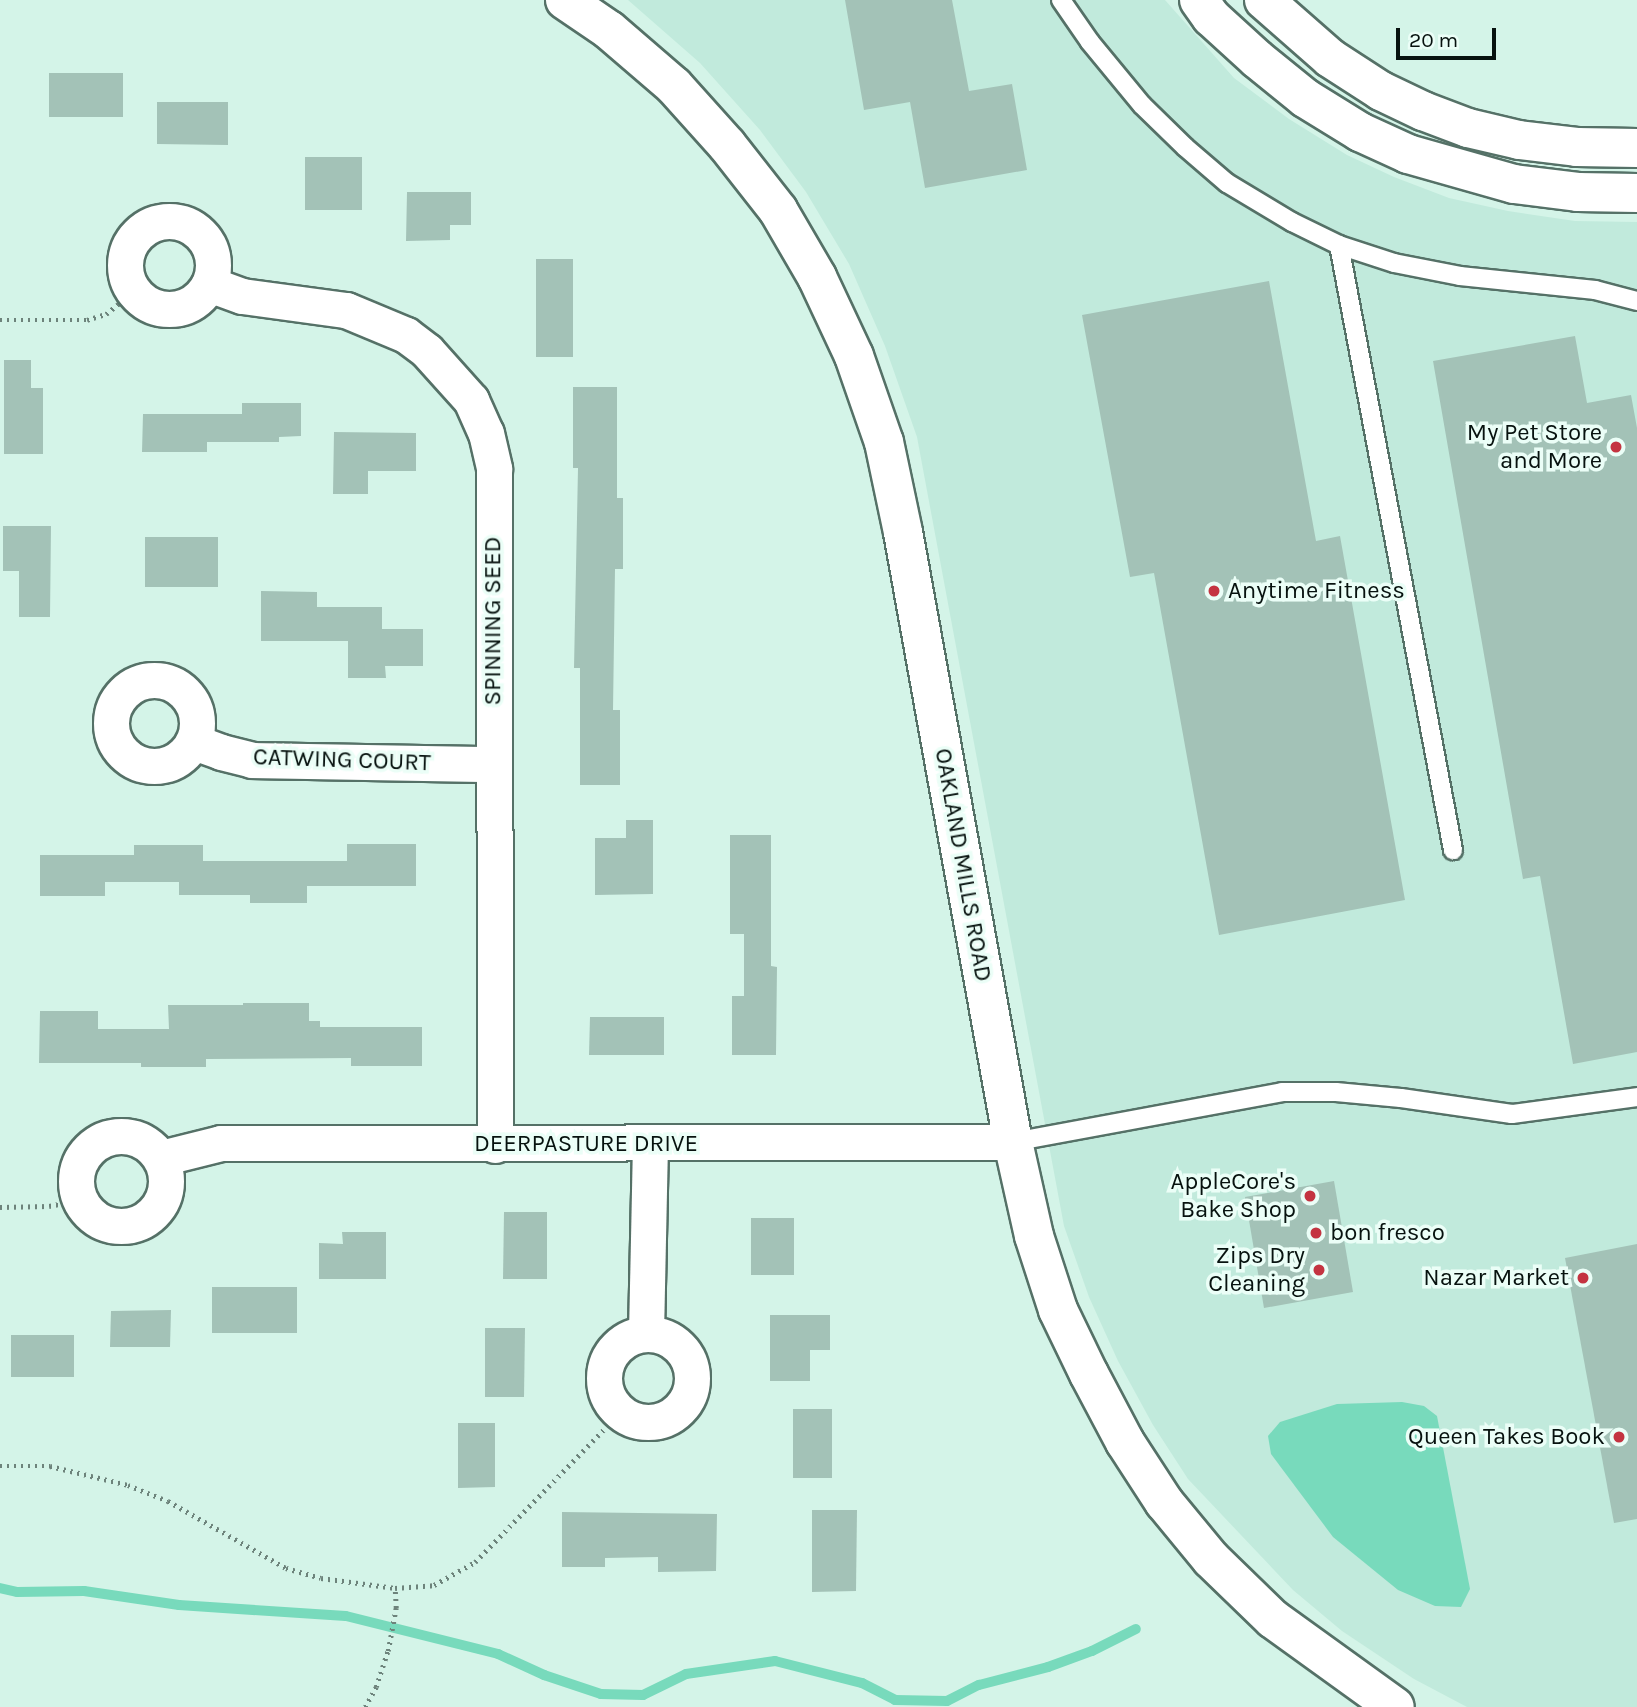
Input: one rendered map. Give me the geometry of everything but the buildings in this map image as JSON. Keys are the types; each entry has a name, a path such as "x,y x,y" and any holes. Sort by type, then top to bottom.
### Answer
{"street":[{"name":"OAKLAND MILLS ROAD","path":"565,0 609,30 674,86 727,145 784,221 817,277 854,356 884,442 903,532 1013,1142 1034,1236 1058,1310 1125,1442 1164,1502 1211,1559 1273,1619 1395,1707"},
{"path":"1199,0 1212,17 1256,59 1304,98 1360,132 1408,154 1514,184 1578,192 1637,193"},
{"path":"1264,0 1330,58 1381,91 1423,111 1468,128 1518,140 1577,147 1637,148"},
{"path":"164,220 184,223 203,236 211,252 213,265 209,284 195,300 182,308 167,310 149,305 133,292 125,273 127,251 133,239 147,226 164,220"},
{"name":"SPINNING SEED","path":"209,284 242,296 346,310 381,322 406,335 428,351 471,400 486,433 494,469 495,1145"},
{"name":"CATWING COURT","path":"194,741 220,752 253,760 493,764"},
{"path":"114,1136 133,1137 149,1145 161,1158 166,1173 165,1192 157,1209 141,1222 126,1226 107,1224 91,1214 80,1200 76,1182 78,1167 86,1153 99,1141 114,1136"},
{"name":"DEERPASTURE DRIVE","path":"161,1158 221,1143 495,1145 1013,1142"},
{"path":"646,1334 650,1144"},
{"path":"646,1334 665,1337 684,1353 692,1377 688,1397 677,1411 662,1420 635,1421 620,1413 609,1400 604,1387 605,1367 620,1344 646,1334"}],"lane":[{"path":"1061,0 1090,42 1133,94 1185,147 1227,183 1339,245 1394,263 1460,276 1595,290 1637,300"},
{"path":"1339,245 1453,850"},
{"path":"1013,1142 1282,1092 1336,1091 1512,1114 1637,1097"}],"path":[{"path":"0,320 87,320 106,314 133,292"},
{"path":"0,1206 49,1206 80,1200"},
{"path":"0,1465 50,1466 117,1481 168,1501 286,1568 321,1578 395,1588 434,1585 475,1562 620,1413"},
{"path":"365,1707 376,1687 388,1650 396,1608 395,1588"}],"shaded area":[{"path":"628,0 1165,0 1234,78 1289,119 1347,155 1449,198 1508,211 1575,221 1637,222 1637,1707 1467,1707 1414,1679 1342,1631 1293,1590 1188,1479 1153,1425 1118,1361 1089,1297 1064,1226 917,437 885,346 849,264 806,192 760,130 700,63"},
{"path":"1402,1402 1424,1406 1437,1416 1470,1589 1461,1607 1435,1606 1398,1590 1333,1537 1271,1454 1268,1436 1280,1422 1337,1404"}],"waterway":[{"path":"0,1588 17,1592 84,1591 179,1605 346,1616 498,1654 544,1675 601,1694 643,1695 686,1674 775,1661 862,1683 895,1700 947,1701 979,1685 1048,1667 1092,1651 1136,1629"}],"place":[{"name":"My Pet Store and More","path":"1616,447"},
{"name":"Anytime Fitness","path":"1214,591"},
{"name":"AppleCore's Bake Shop","path":"1310,1196"},
{"name":"bon fresco","path":"1316,1233"},
{"name":"Zips Dry Cleaning","path":"1319,1270"},
{"name":"Nazar Market","path":"1583,1278"},
{"name":"Queen Takes Book","path":"1619,1437"}]}
